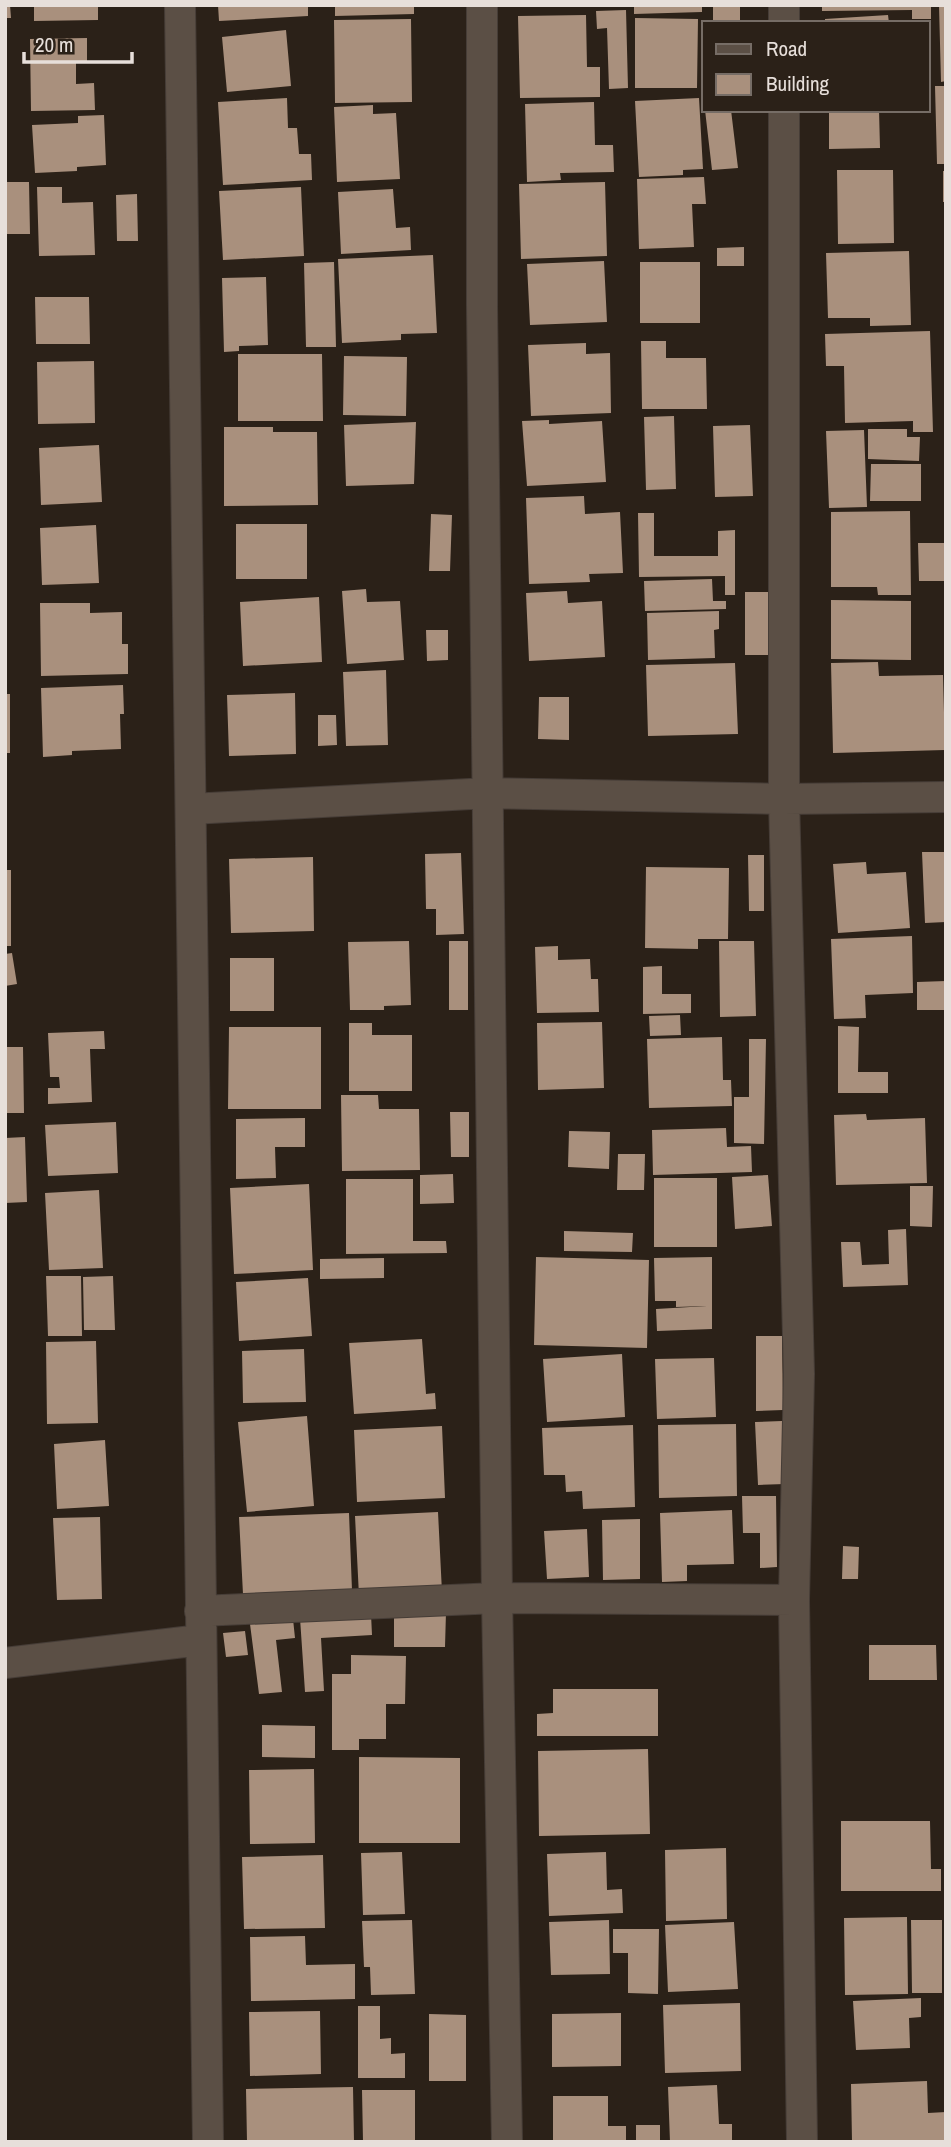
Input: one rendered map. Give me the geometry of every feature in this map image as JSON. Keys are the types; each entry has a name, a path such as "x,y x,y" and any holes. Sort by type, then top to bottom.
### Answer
{"street":[{"path":"180,5 208,2142"},
{"path":"482,5 482,306 497,1598 507,2142"},
{"path":"784,112 783,799 799,1374 794,1600 802,2142"},
{"path":"191,810 489,793 783,799 946,797"},
{"path":"5,1663 200,1625 497,1598 794,1600"}],"building":[{"path":"5,5 10,5 11,18 5,18"},
{"path":"34,5 98,5 98,20 34,21"},
{"path":"218,5 308,5 308,16 219,21"},
{"path":"335,5 414,5 414,14 335,16"},
{"path":"634,5 702,5 702,12 634,14"},
{"path":"822,5 931,5 931,19 912,19 912,10 822,11"},
{"path":"939,5 946,5 946,81 941,82"},
{"path":"713,7 740,7 740,21 713,21"},
{"path":"626,10 628,88 609,89 607,28 597,29 596,11"},
{"path":"586,15 587,67 600,67 600,97 520,98 518,16"},
{"path":"888,15 889,21 825,21"},
{"path":"635,18 698,19 697,88 635,88"},
{"path":"411,19 412,102 335,103 334,20"},
{"path":"286,30 291,86 227,92 222,37"},
{"path":"87,38 87,62 76,63 76,84 94,83 95,110 31,111 30,39"},
{"path":"935,86 946,86 946,164 937,164"},
{"path":"287,98 288,128 297,128 299,154 311,154 312,180 223,185 218,102"},
{"path":"699,98 703,169 683,170 683,175 639,177 635,101"},
{"path":"594,102 595,145 613,145 614,172 560,173 561,180 527,182 525,104"},
{"path":"373,105 373,114 396,113 400,179 337,182 334,107"},
{"path":"705,112 731,112 738,168 712,170"},
{"path":"829,112 879,112 880,148 829,149"},
{"path":"104,115 106,165 77,167 77,171 35,173 32,125 78,123 78,116"},
{"path":"837,170 893,170 894,243 838,244"},
{"path":"943,171 946,171 946,202 943,202"},
{"path":"704,177 706,204 692,204 694,247 639,249 637,179"},
{"path":"6,182 29,182 30,234 7,234"},
{"path":"605,182 607,256 521,259 519,184"},
{"path":"37,187 62,187 62,203 93,202 95,255 39,256"},
{"path":"301,187 304,256 223,260 219,191"},
{"path":"393,189 396,228 410,227 411,250 341,254 338,192"},
{"path":"137,194 138,241 117,241 116,195"},
{"path":"744,247 744,266 717,266 717,248"},
{"path":"909,251 911,325 870,326 870,318 828,318 826,253"},
{"path":"433,255 437,333 401,334 401,340 342,343 338,259"},
{"path":"604,261 607,322 530,325 527,264"},
{"path":"334,262 336,347 306,347 304,263"},
{"path":"640,262 700,262 700,323 640,323"},
{"path":"266,277 268,345 239,346 239,351 224,352 222,278"},
{"path":"35,297 89,297 90,344 36,344"},
{"path":"930,331 933,432 913,432 913,421 845,423 844,366 826,366 825,334"},
{"path":"641,341 666,341 666,358 706,358 707,409 642,409"},
{"path":"586,343 586,354 610,353 611,413 531,416 528,345"},
{"path":"238,354 322,354 323,421 238,421"},
{"path":"344,356 407,357 406,416 343,415"},
{"path":"94,361 95,423 38,424 37,362"},
{"path":"674,416 676,489 646,490 644,417"},
{"path":"549,420 549,424 602,421 606,482 527,486 522,421"},
{"path":"416,422 414,484 346,486 344,425"},
{"path":"750,425 753,496 715,497 713,426"},
{"path":"224,427 273,427 273,432 317,432 318,505 224,506"},
{"path":"868,429 907,429 907,437 920,437 919,461 868,459"},
{"path":"864,430 867,507 829,508 826,431"},
{"path":"99,445 102,502 41,505 39,448"},
{"path":"871,464 921,464 921,501 870,501"},
{"path":"584,496 585,514 620,512 623,573 589,574 590,582 529,584 526,498"},
{"path":"910,511 911,595 878,595 877,587 831,587 831,512"},
{"path":"638,513 654,513 654,556 718,556 718,531 735,530 735,595 725,595 725,576 639,577"},
{"path":"431,514 452,515 450,571 429,571"},
{"path":"236,524 307,524 307,579 236,579"},
{"path":"96,525 99,583 42,585 40,528"},
{"path":"918,543 944,543 944,581 919,581"},
{"path":"712,579 713,601 726,601 726,609 645,611 644,581"},
{"path":"366,589 367,602 400,601 404,660 347,664 342,591"},
{"path":"567,591 568,603 602,601 605,657 529,661 526,593"},
{"path":"745,592 775,592 775,655 745,655"},
{"path":"319,597 322,662 243,666 240,602"},
{"path":"831,600 911,601 911,660 831,659"},
{"path":"40,603 90,603 90,613 122,612 122,644 128,644 128,674 41,676"},
{"path":"719,611 719,629 714,630 715,658 648,660 647,613"},
{"path":"426,630 448,630 448,660 427,661"},
{"path":"878,662 879,676 943,675 945,750 833,753 831,663"},
{"path":"735,663 738,734 648,736 646,665"},
{"path":"386,670 388,745 346,746 343,672"},
{"path":"123,685 121,749 72,751 72,755 43,757 41,688"},
{"path":"295,693 296,754 229,756 227,695"},
{"path":"5,694 10,694 10,753 5,753"},
{"path":"539,697 569,697 569,740 538,739"},
{"path":"318,715 336,715 337,745 318,746"},
{"path":"922,852 946,852 946,922 925,923"},
{"path":"461,853 464,934 436,935 436,909 426,909 425,854"},
{"path":"748,855 764,855 764,911 749,911"},
{"path":"313,857 314,931 231,933 229,859"},
{"path":"866,862 867,874 906,872 910,928 838,933 833,864"},
{"path":"646,867 729,868 728,939 698,939 698,949 645,948"},
{"path":"5,870 11,870 11,946 5,946"},
{"path":"912,936 913,993 865,995 866,1018 834,1019 831,939"},
{"path":"409,941 411,1005 384,1006 384,1010 350,1010 348,942"},
{"path":"449,941 468,941 468,1010 449,1010"},
{"path":"719,941 754,941 756,1016 720,1017"},
{"path":"558,946 558,960 590,959 591,979 598,979 599,1012 537,1013 535,947"},
{"path":"12,953 17,984 5,986 5,954"},
{"path":"230,958 274,958 274,1011 230,1011"},
{"path":"662,966 662,994 691,994 691,1013 643,1014 643,967"},
{"path":"946,981 946,1010 917,1010 917,982"},
{"path":"680,1015 681,1035 650,1036 649,1016"},
{"path":"602,1022 604,1088 538,1090 537,1023"},
{"path":"349,1023 372,1023 372,1035 412,1035 412,1091 349,1091"},
{"path":"838,1026 859,1027 858,1072 888,1072 888,1093 838,1093"},
{"path":"229,1027 321,1027 321,1109 228,1109"},
{"path":"104,1031 105,1049 90,1049 92,1102 48,1104 48,1088 60,1088 59,1077 50,1077 48,1033"},
{"path":"722,1037 723,1080 731,1080 732,1106 649,1108 647,1039"},
{"path":"749,1039 766,1039 764,1144 734,1143 734,1097 749,1097"},
{"path":"5,1047 23,1047 24,1113 5,1113"},
{"path":"341,1095 378,1095 379,1109 419,1109 420,1170 342,1171"},
{"path":"450,1112 469,1112 469,1157 451,1157"},
{"path":"866,1114 867,1120 925,1118 927,1183 836,1185 834,1115"},
{"path":"305,1118 305,1147 275,1147 276,1178 236,1179 236,1119"},
{"path":"116,1122 118,1173 48,1176 45,1125"},
{"path":"726,1128 727,1147 751,1146 752,1172 653,1175 652,1130"},
{"path":"569,1131 610,1132 609,1169 568,1167"},
{"path":"25,1137 27,1202 5,1203 5,1138"},
{"path":"618,1154 645,1154 644,1190 617,1190"},
{"path":"453,1174 454,1203 420,1204 420,1175"},
{"path":"768,1175 772,1226 735,1229 732,1177"},
{"path":"654,1178 717,1178 717,1247 654,1247"},
{"path":"346,1179 413,1179 413,1241 446,1241 447,1253 346,1254"},
{"path":"309,1184 313,1270 234,1274 230,1188"},
{"path":"910,1186 933,1186 932,1227 910,1226"},
{"path":"99,1190 103,1268 49,1270 45,1193"},
{"path":"906,1229 908,1285 843,1287 841,1242 860,1242 862,1265 889,1264 888,1230"},
{"path":"564,1231 633,1233 632,1252 564,1251"},
{"path":"536,1257 649,1260 647,1348 534,1345"},
{"path":"712,1257 712,1329 657,1331 656,1309 707,1306 676,1307 676,1301 655,1301 654,1258"},
{"path":"384,1258 384,1278 320,1279 320,1259"},
{"path":"46,1276 81,1276 82,1336 48,1336"},
{"path":"113,1276 115,1330 84,1330 83,1277"},
{"path":"308,1278 312,1336 239,1341 236,1282"},
{"path":"756,1336 782,1336 783,1410 756,1411"},
{"path":"422,1339 426,1394 435,1393 436,1409 354,1414 349,1343"},
{"path":"96,1341 98,1423 47,1424 46,1342"},
{"path":"304,1349 306,1402 243,1403 242,1351"},
{"path":"622,1354 625,1417 547,1422 543,1359"},
{"path":"714,1358 716,1417 657,1419 655,1359"},
{"path":"307,1416 314,1506 247,1512 238,1422"},
{"path":"782,1421 785,1484 758,1485 755,1422"},
{"path":"736,1424 737,1496 659,1498 658,1425"},
{"path":"633,1425 635,1507 583,1509 582,1491 566,1492 565,1475 544,1475 542,1428"},
{"path":"442,1426 445,1498 357,1502 354,1430"},
{"path":"105,1440 109,1506 57,1509 54,1444"},
{"path":"742,1496 776,1496 777,1567 760,1568 760,1533 743,1533"},
{"path":"732,1510 734,1564 687,1565 687,1581 662,1582 660,1513"},
{"path":"438,1512 442,1592 359,1596 355,1516"},
{"path":"349,1513 352,1590 243,1594 239,1517"},
{"path":"100,1517 102,1599 57,1600 53,1518"},
{"path":"640,1519 640,1579 603,1580 602,1520"},
{"path":"587,1529 589,1577 547,1579 544,1531"},
{"path":"843,1546 859,1547 858,1579 842,1579"},
{"path":"394,1612 446,1612 445,1647 394,1647"},
{"path":"371,1614 372,1635 321,1638 324,1691 305,1692 300,1618"},
{"path":"293,1619 295,1638 276,1640 282,1692 259,1694 250,1624"},
{"path":"245,1631 248,1655 226,1657 223,1633"},
{"path":"869,1645 936,1645 937,1680 869,1680"},
{"path":"351,1655 406,1656 405,1704 386,1704 386,1739 359,1739 359,1750 332,1750 332,1674 351,1674"},
{"path":"553,1689 658,1689 658,1736 537,1736 537,1714 553,1713"},
{"path":"262,1725 315,1726 315,1758 262,1757"},
{"path":"648,1749 650,1834 539,1836 538,1751"},
{"path":"359,1757 460,1758 460,1843 359,1843"},
{"path":"314,1769 315,1843 250,1844 249,1770"},
{"path":"841,1821 930,1821 931,1869 941,1869 941,1891 841,1891"},
{"path":"726,1848 727,1919 666,1921 665,1850"},
{"path":"402,1852 405,1914 363,1915 361,1853"},
{"path":"606,1852 607,1890 622,1889 623,1913 549,1916 547,1854"},
{"path":"323,1855 325,1928 244,1929 242,1857"},
{"path":"907,1917 908,1994 845,1995 844,1918"},
{"path":"412,1920 415,1994 371,1995 370,1967 364,1967 362,1921"},
{"path":"609,1920 610,1974 551,1975 549,1922"},
{"path":"911,1920 942,1920 942,1993 912,1993"},
{"path":"734,1922 738,1989 668,1992 665,1925"},
{"path":"613,1929 659,1929 658,1994 628,1993 628,1953 613,1953"},
{"path":"305,1936 306,1965 355,1964 355,1999 251,2001 250,1937"},
{"path":"921,1998 921,2017 909,2018 910,2048 856,2050 853,2001"},
{"path":"740,2003 741,2071 665,2073 663,2005"},
{"path":"358,2006 380,2006 380,2039 391,2038 391,2054 405,2053 405,2078 358,2078"},
{"path":"320,2011 321,2074 250,2076 249,2012"},
{"path":"621,2013 621,2066 552,2067 552,2014"},
{"path":"429,2014 466,2015 466,2081 429,2081"},
{"path":"927,2081 928,2113 946,2112 946,2142 852,2142 851,2084"},
{"path":"717,2085 719,2124 732,2124 732,2142 670,2142 668,2087"},
{"path":"353,2087 354,2142 247,2142 246,2089"},
{"path":"362,2090 415,2090 415,2142 363,2142"},
{"path":"553,2096 608,2096 608,2126 626,2126 626,2142 553,2142"},
{"path":"636,2125 660,2125 660,2142 636,2142"}]}
